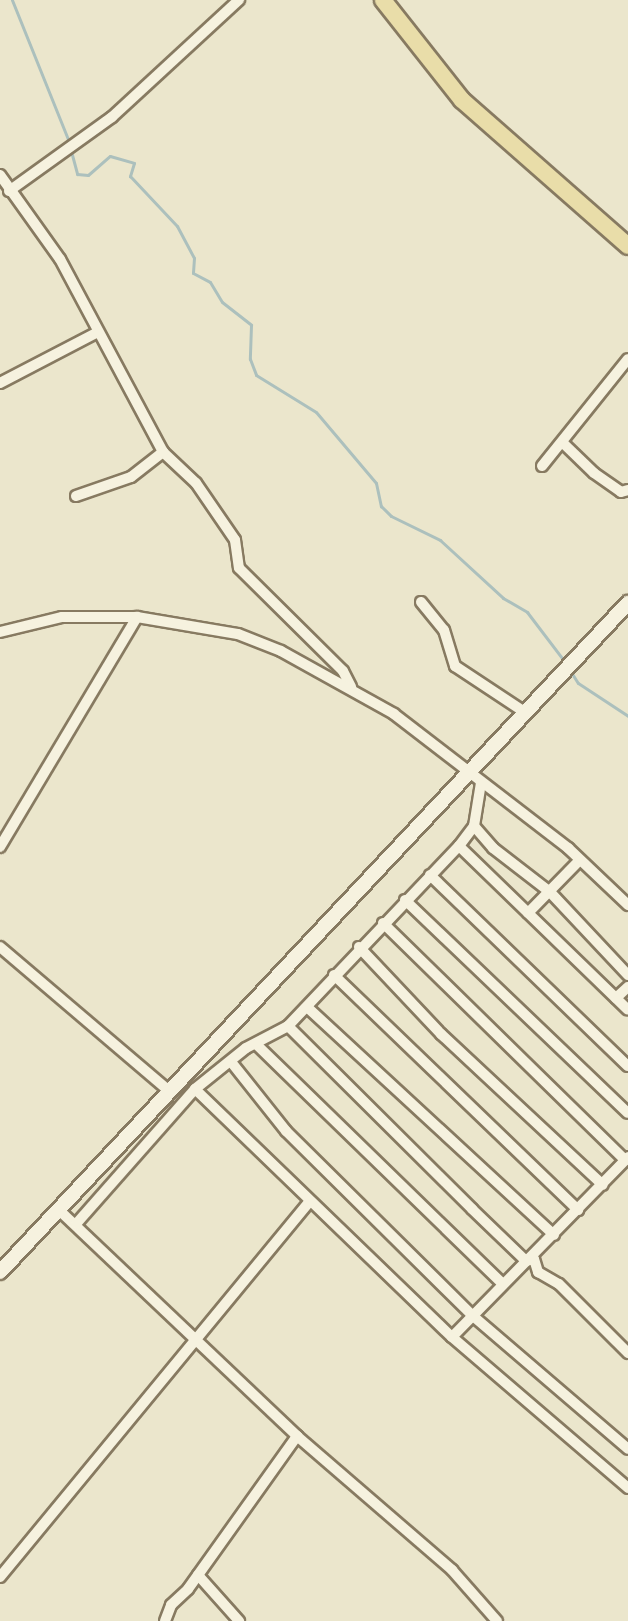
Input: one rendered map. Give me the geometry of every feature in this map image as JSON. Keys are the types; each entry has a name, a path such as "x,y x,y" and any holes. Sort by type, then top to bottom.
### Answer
{"main road":[{"path":"383,0 462,100 628,246"},
{"path":"0,1272 523,711 628,603"}],"street":[{"path":"9,191 112,117 239,0"},
{"path":"0,175 60,259 96,333 163,452 196,483 235,540 239,568 343,671 354,692"},
{"path":"0,383 96,333"},
{"path":"542,466 628,359"},
{"path":"563,443 594,473 621,492 628,490"},
{"path":"76,496 131,477 163,452"},
{"path":"421,602 439,621 455,666 523,711"},
{"path":"0,632 62,617 137,617 238,634 313,665 394,714 579,861 628,905"},
{"path":"0,847 137,617"},
{"path":"76,1224 195,1089 288,1026 359,947 459,846 474,826 481,783"},
{"path":"474,826 493,848 550,892 628,975"},
{"path":"459,846 628,1010"},
{"path":"528,913 579,861"},
{"path":"430,875 628,1066"},
{"path":"405,900 628,1113"},
{"path":"383,923 626,1159 452,1337"},
{"path":"359,947 441,1034 603,1185"},
{"path":"3,954 169,1091"},
{"path":"334,975 578,1210"},
{"path":"616,998 628,987"},
{"path":"307,1007 554,1235"},
{"path":"288,1026 526,1261"},
{"path":"257,1045 502,1283"},
{"path":"232,1063 286,1131 473,1316 628,1449"},
{"path":"195,1089 452,1337 628,1488"},
{"path":"0,1577 310,1201"},
{"path":"58,1209 297,1436 452,1570 497,1621"},
{"path":"526,1261 534,1259 538,1272 559,1284 628,1353"},
{"path":"165,1621 171,1605 198,1575 297,1436"},
{"path":"198,1575 239,1621"}],"waterway":[{"path":"12,0 70,144"},
{"path":"71,151 77,174 88,175 110,156 134,163 130,176 177,226 194,258 193,273 210,282 222,302 251,325 250,359 256,375 316,412 376,483 381,506 391,516 440,540 503,598 527,612 565,662"},
{"path":"571,672 578,683 628,716"}]}
